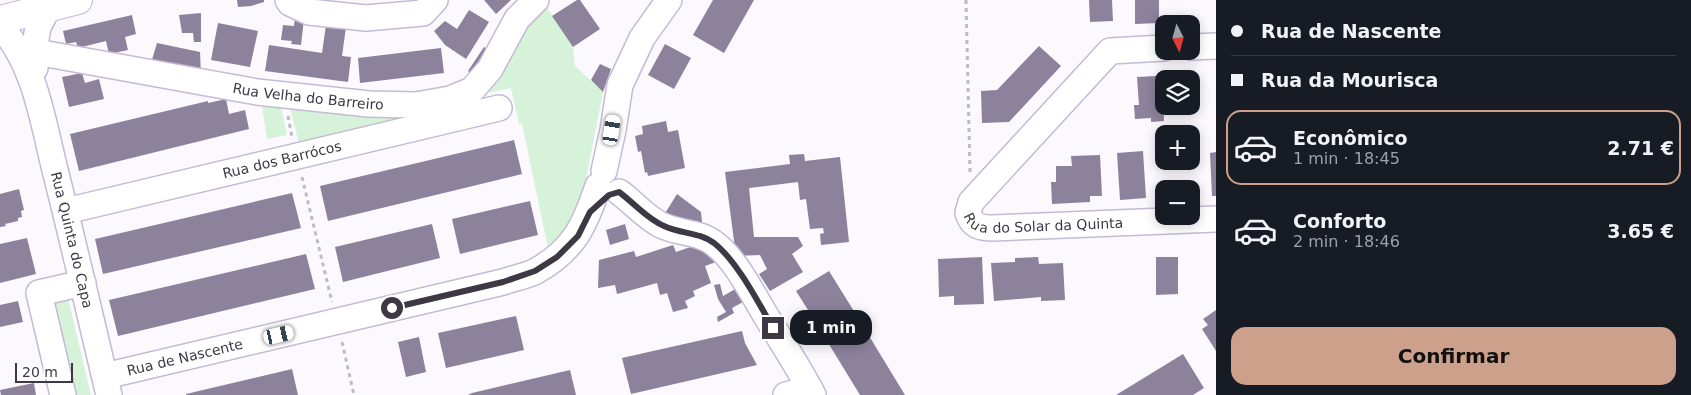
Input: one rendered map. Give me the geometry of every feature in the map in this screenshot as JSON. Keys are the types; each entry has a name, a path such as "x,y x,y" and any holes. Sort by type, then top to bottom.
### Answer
{"main road":[{"path":"0,20 78,0"}],"street":[{"path":"288,0 290,4 309,12 366,18 423,13 435,0"},
{"name":"Rua Velha do Barreiro","path":"36,52 257,92 369,104 416,105 450,100 472,90 490,69 517,19 536,0"},
{"path":"669,0 642,38 620,85 612,130 616,187 653,221 671,230 699,235 708,239 723,251 754,297 812,392 786,395"},
{"path":"33,85 38,27 48,8"},
{"path":"0,26 17,49 33,85"},
{"path":"1200,47 1216,46"},
{"name":"Rua do Solar da Quinta","path":"1155,48 1110,51 971,202 968,213 969,218 983,228 1216,219"},
{"name":"Rua Quinta do Capa","path":"33,85 66,211 107,386"},
{"name":"Rua dos Barrócos","path":"66,211 499,108"},
{"name":"Rua de Nascente","path":"107,386 503,282 535,271 557,257 578,236 590,212 616,187"},
{"path":"63,395 38,293 83,283"}],"path":[{"path":"966,0 971,202"},
{"path":"302,176 331,299"},
{"path":"341,338 354,395"}],"green space":[{"path":"544,3 573,47 575,66 603,92 583,195 563,232 548,248 522,124 519,124 511,88 478,95 479,101 299,144 289,104 443,107 522,30"},
{"path":"261,100 280,102 287,135 267,139"},
{"path":"67,294 91,395 72,395 50,298"}],"building":[{"path":"237,0 264,0 264,2 238,7"},
{"path":"484,0 511,0 496,14"},
{"path":"580,0 600,29 573,47 552,16"},
{"path":"713,0 754,0 724,53 693,35"},
{"path":"1089,0 1112,0 1113,21 1090,22"},
{"path":"1135,0 1159,0 1159,15 1155,15 1155,23 1135,24"},
{"path":"469,10 489,22 466,59 445,45 434,31 445,21 457,29"},
{"path":"201,13 201,42 194,42 193,33 182,33 179,15"},
{"path":"132,15 136,34 125,37 128,50 109,54 106,41 78,48 76,42 66,44 63,31"},
{"path":"295,17 304,19 301,45 291,44 292,41 281,40 283,25 294,26"},
{"path":"218,23 258,31 250,67 211,60"},
{"path":"326,25 346,27 342,56 351,57 348,82 265,71 269,45 322,53"},
{"path":"157,43 200,52 201,74 151,63"},
{"path":"665,44 691,58 674,89 648,75"},
{"path":"1039,46 1061,66 1009,122 982,123 981,91 997,90"},
{"path":"484,47 493,52 477,79 468,71"},
{"path":"441,48 444,73 360,83 358,58"},
{"path":"600,64 611,69 603,92 591,80"},
{"path":"82,73 85,83 99,79 104,99 69,107 62,77"},
{"path":"1155,76 1155,115 1164,115 1164,121 1151,122 1151,118 1135,119 1134,105 1139,105 1137,77"},
{"path":"226,99 229,114 245,110 249,129 79,171 70,134 208,101 208,103"},
{"path":"666,121 668,132 678,130 685,168 648,176 647,172 645,173 641,151 638,152 635,136 643,134 642,126"},
{"path":"514,140 522,174 328,221 320,186"},
{"path":"1143,151 1146,198 1120,200 1117,153"},
{"path":"1216,152 1216,196 1212,196 1210,153"},
{"path":"804,154 805,161 840,157 849,242 821,245 820,234 824,233 823,228 810,229 806,199 800,200 798,182 749,188 754,237 798,237 803,246 792,254 803,272 770,291 759,274 767,269 760,255 736,256 725,172 790,164 789,155"},
{"path":"1100,155 1102,196 1090,196 1090,202 1052,204 1051,182 1056,182 1056,166 1072,166 1071,156"},
{"path":"19,189 24,210 21,211 22,217 18,218 18,221 0,227 0,194"},
{"path":"292,193 301,228 103,274 95,239"},
{"path":"677,194 701,212 702,222 680,225 664,215"},
{"path":"530,201 538,235 460,254 452,219"},
{"path":"432,224 440,258 343,282 335,247"},
{"path":"625,224 629,239 610,245 606,230"},
{"path":"27,238 36,274 0,283 0,244"},
{"path":"699,244 716,262 705,266 711,283 693,291 695,296 685,301 688,308 673,312 667,293 660,295 657,283 617,294 615,285 598,288 599,260 634,251 636,257 673,245 676,252"},
{"path":"306,254 315,289 118,336 109,300"},
{"path":"982,257 984,304 954,305 954,296 939,297 938,259"},
{"path":"1038,257 1039,264 1063,263 1065,300 1041,301 1041,297 994,301 991,263 1015,262 1015,258"},
{"path":"1156,257 1178,257 1178,294 1156,295"},
{"path":"829,271 905,395 860,395 796,291"},
{"path":"720,284 723,296 737,288 745,301 732,308 734,313 718,322 717,317 726,312 718,299 714,285"},
{"path":"18,301 23,322 0,327 0,305"},
{"path":"1216,310 1216,351 1202,329 1208,325 1203,319"},
{"path":"516,316 524,350 446,368 438,333"},
{"path":"742,331 745,343 757,365 631,394 622,358"},
{"path":"419,337 426,372 406,377 398,342"},
{"path":"1183,354 1204,388 1193,395 1116,395"},
{"path":"292,369 298,395 186,395 186,394"},
{"path":"570,370 576,395 468,395 472,393"},
{"path":"34,383 36,395 1,395 0,390"}],"route":[{"path":"392,308 503,282 535,271 557,257 578,236 590,212 609,195 619,192 653,221 671,230 699,235 708,239 723,251 730,259 773,328"}]}
